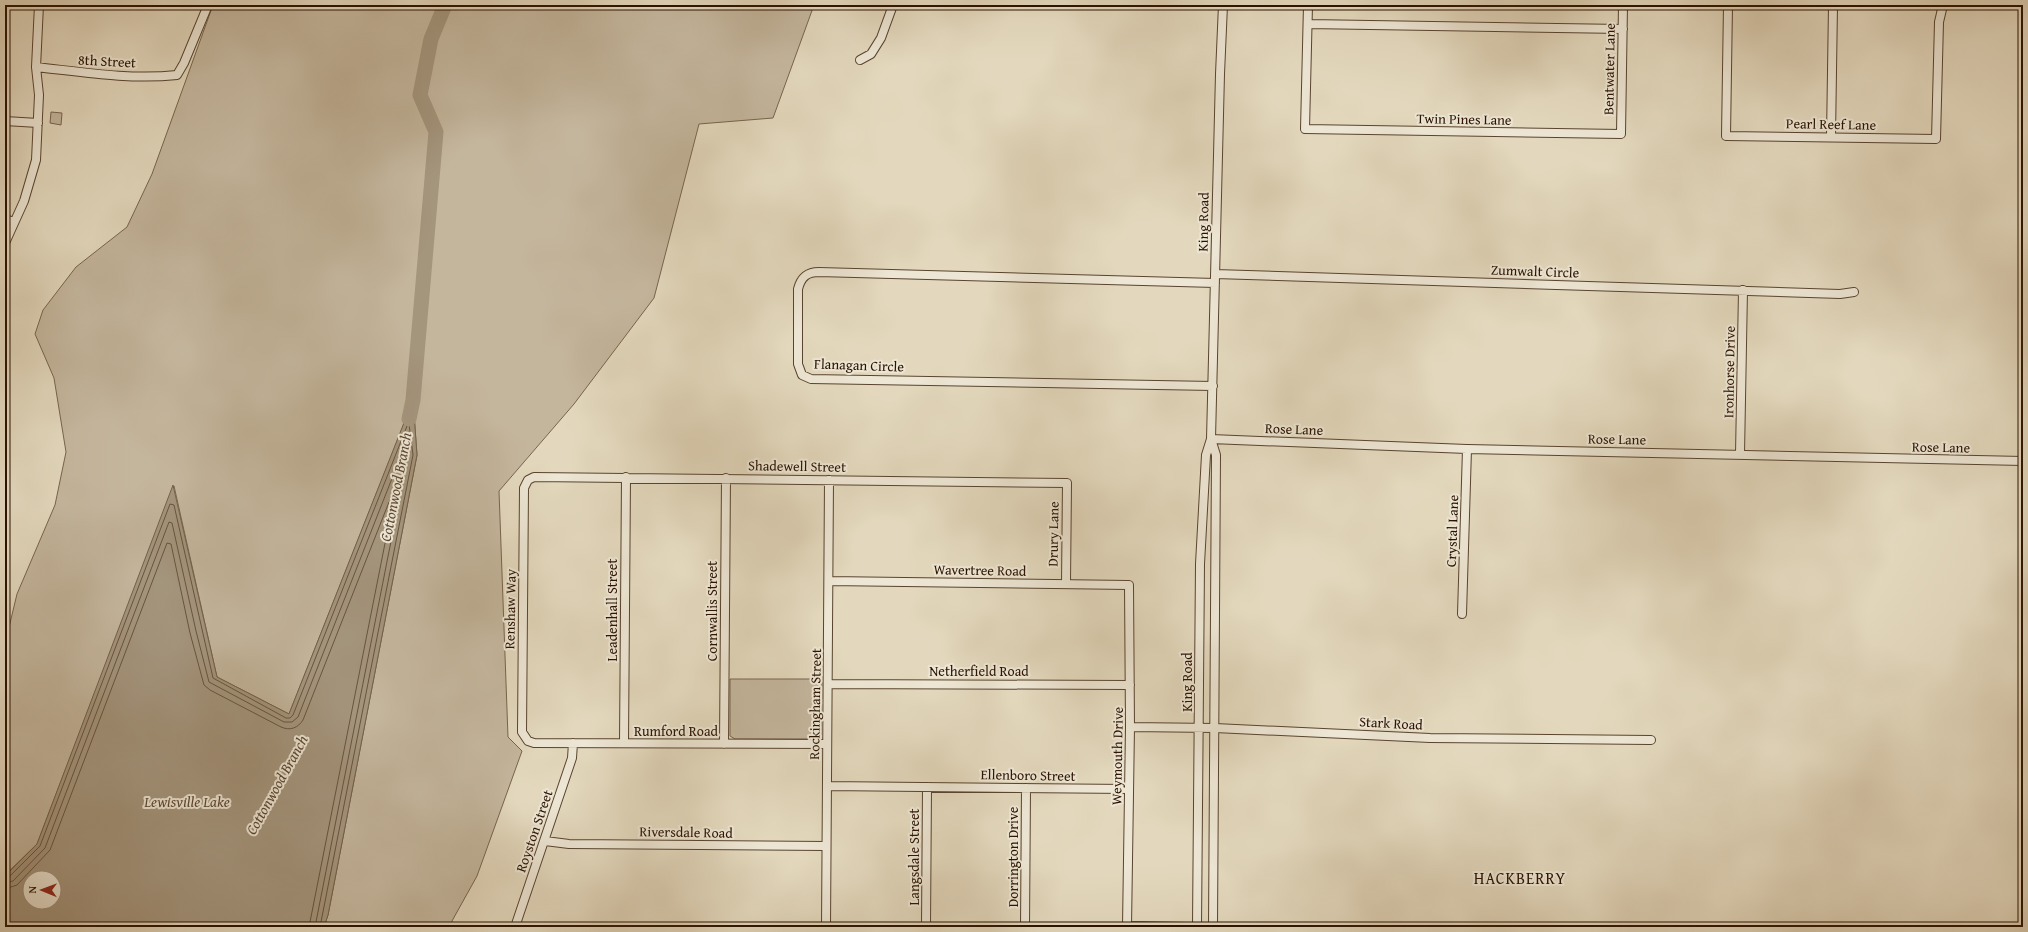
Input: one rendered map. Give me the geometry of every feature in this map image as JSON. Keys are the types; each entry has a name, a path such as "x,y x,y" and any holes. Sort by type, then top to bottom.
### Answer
{"street":[{"path":"5,244 24,201 36,160 39,95 36,67 39,5"},
{"name":"8th Street","path":"36,67 61,71 160,77 177,75 184,63 208,5"},
{"path":"860,60 871,54 881,38 893,5"},
{"name":"King Road","path":"1197,927 1200,564 1206,455 1211,439 1223,5"},
{"path":"1308,5 1308,24 1623,29"},
{"name":"Bentwater Lane","path":"1621,134 1623,5"},
{"name":"Pearl Reef Lane","path":"1728,5 1726,136 1936,139 1939,22 1943,5"},
{"path":"1831,137 1833,5"},
{"name":"Twin Pines Lane","path":"1308,24 1305,129 1621,134"},
{"path":"5,121 38,123"},
{"path":"5,219 14,222"},
{"name":"Flanagan Circle","path":"1213,386 811,379 802,375 798,364 798,289 803,277 808,274 819,272 1215,283"},
{"name":"Zumwalt Circle","path":"1215,274 1840,294 1854,292"},
{"name":"Ironhorse Drive","path":"1740,454 1743,290"},
{"name":"King Road","path":"1211,439 1216,455 1213,927"},
{"name":"Rose Lane","path":"1211,439 1468,449 2023,461"},
{"name":"Crystal Lane","path":"1462,614 1468,449"},
{"name":"Shadewell Street","path":"528,480 534,477 626,477 1066,483"},
{"name":"Leadenhall Street","path":"624,743 626,477"},
{"name":"Cornwallis Street","path":"724,744 726,478"},
{"name":"Renshaw Way","path":"526,738 522,732 522,724 524,488 528,480"},
{"name":"Rockingham Street","path":"826,927 830,480"},
{"name":"Drury Lane","path":"1066,483 1066,584"},
{"name":"Wavertree Road","path":"830,581 1129,585"},
{"name":"Weymouth Drive","path":"1127,927 1130,727 1129,585"},
{"path":"1200,627 1215,627"},
{"name":"Netherfield Road","path":"828,684 1130,685"},
{"name":"Stark Road","path":"1130,727 1215,728 1430,738 1651,740"},
{"name":"Rumford Road","path":"526,738 528,741 534,743 827,744"},
{"name":"Royston Street","path":"515,927 572,758 573,743"},
{"name":"Ellenboro Street","path":"827,786 1129,789"},
{"name":"Langsdale Street","path":"926,927 927,787"},
{"name":"Dorrington Drive","path":"1026,788 1026,927"},
{"name":"Riversdale Road","path":"545,841 570,844 826,846"},
{"path":"1198,871 1213,872"},
{"path":"1127,927 1186,927"}],"shaded area":[{"path":"213,5 814,5 773,118 699,124 654,298 574,404 499,491 508,737 522,751 477,876 450,927 324,927 328,915 417,455 413,401 289,714 217,677 174,486 37,844 5,875 5,644 17,594 55,505 66,452 54,378 35,334 43,310 76,267 127,227 152,174"},
{"path":"51,112 62,113 61,125 50,123"},
{"path":"730,679 822,679 821,734 818,739 735,739 730,736"}],"water":[{"name":"Lewisville Lake","path":"413,400 417,455 328,915 324,927 5,927 5,876 37,844 173,485 217,677 289,714"}],"waterway":[{"name":"Cottonwood Branch","path":"409,419 413,400 436,132 420,95 431,39 445,5"}],"district":[{"name":"HACKBERRY","path":"1520,878"}]}
